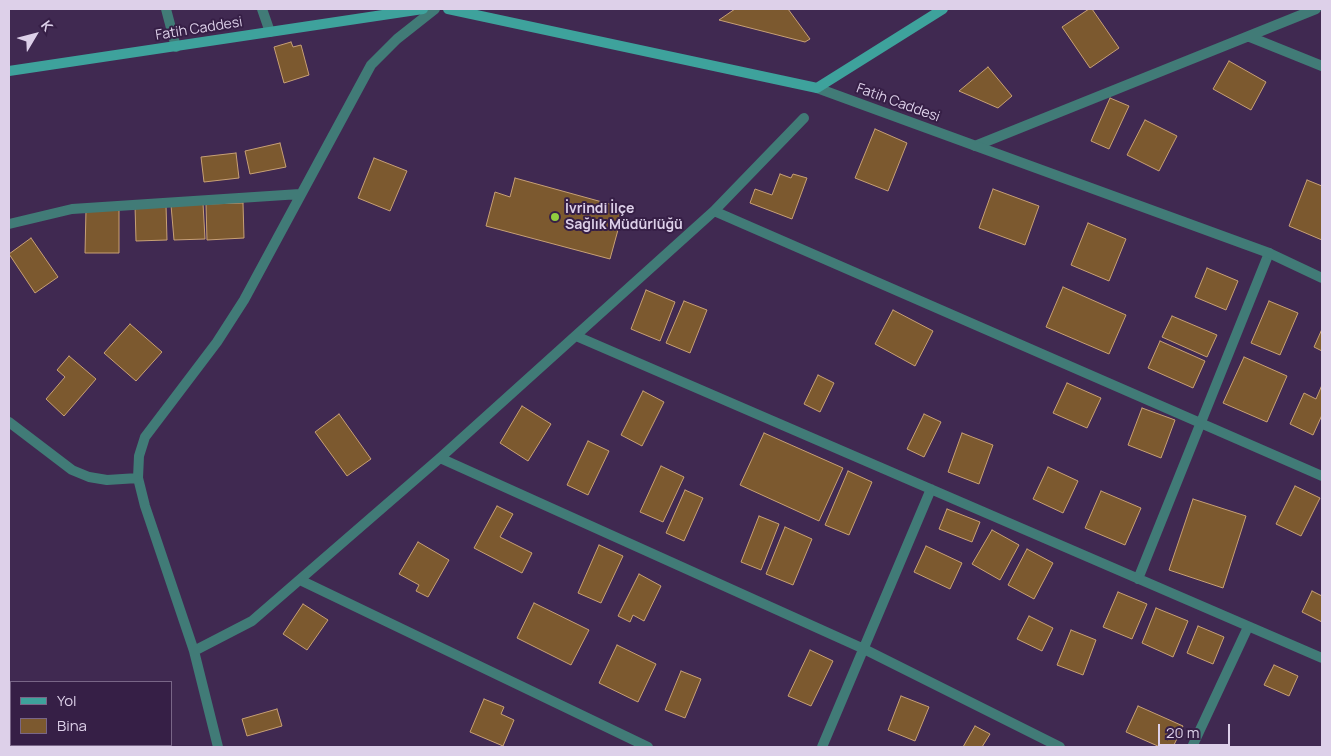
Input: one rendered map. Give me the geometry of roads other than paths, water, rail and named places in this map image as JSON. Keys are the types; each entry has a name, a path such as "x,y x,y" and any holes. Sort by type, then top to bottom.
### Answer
{"main road":[{"name":"Fatih Caddesi","path":"9,71 423,9"},
{"name":"Fatih Caddesi","path":"448,9 817,88"},
{"path":"817,88 943,9"}],"street":[{"path":"166,9 176,46"},
{"path":"262,9 270,32"},
{"path":"218,747 194,651 138,478 139,456 144,437 190,379 234,317 371,66 397,39 435,9"},
{"path":"975,146 1316,9"},
{"path":"1250,36 1322,66"},
{"name":"Fatih Caddesi","path":"817,88 1269,253 1322,278"},
{"path":"194,651 252,621 440,458 714,211 804,118"},
{"path":"9,224 72,209 300,194"},
{"path":"714,211 1322,476"},
{"path":"1138,578 1269,253"},
{"path":"576,336 1322,658"},
{"path":"9,422 72,470 89,477 107,480 138,478"},
{"path":"440,458 864,649 1060,747"},
{"path":"822,747 931,489"},
{"path":"300,580 648,747"},
{"path":"1192,747 1248,626"}],"place":[{"name":"İvrindi İlçe Sağlık Müdürlüğü","path":"555,217"}]}
